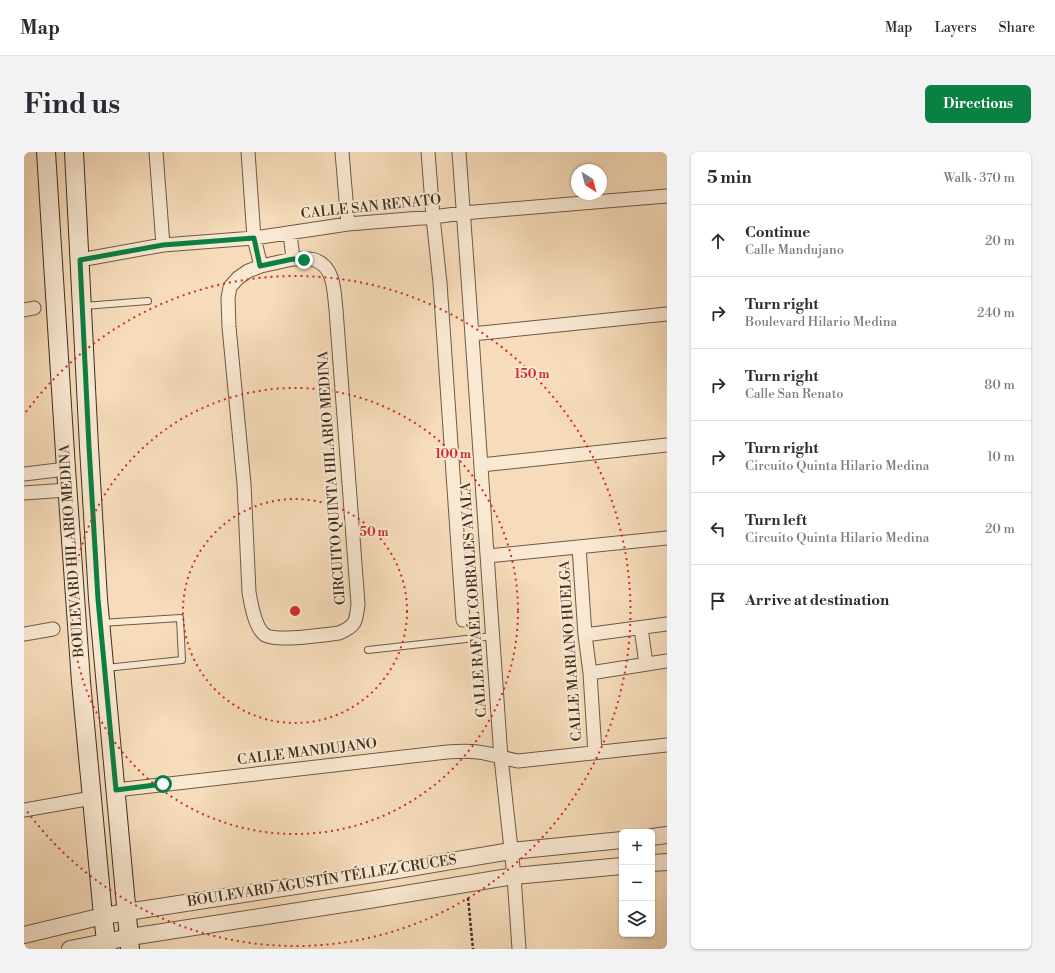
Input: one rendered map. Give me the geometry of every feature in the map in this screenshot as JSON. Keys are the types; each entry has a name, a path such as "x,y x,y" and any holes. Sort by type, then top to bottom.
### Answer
{"main road":[{"name":"BOULEVARD HILARIO MEDINA","path":"46,152 67,490 81,682 107,945"},
{"name":"BOULEVARD HILARIO MEDINA","path":"74,152 89,447 100,623 130,943"}],"street":[{"path":"156,152 163,245"},
{"path":"248,152 254,238 260,266"},
{"path":"342,152 348,224"},
{"path":"428,152 440,283 462,620"},
{"name":"CALLE RAFAÉL CORRALES AYALA","path":"459,152 501,758 514,876 519,949"},
{"name":"CALLE SAN RENATO","path":"80,260 163,245 254,238 348,224 667,196"},
{"path":"290,232 293,259"},
{"name":"CIRCUITO QUINTA HILARIO MEDINA","path":"293,259 315,260 329,271 332,280 358,604 357,617 354,624 347,630 339,633 284,638 272,637 265,634 260,628 255,618 249,592 244,484 228,298 230,287 238,278 248,271 260,266 293,259"},
{"path":"472,334 667,314"},
{"path":"481,465 667,445"},
{"path":"24,474 66,469"},
{"path":"24,493 67,490"},
{"path":"488,556 667,538"},
{"name":"CALLE MARIANO HUELGA","path":"579,547 585,636 590,673 595,753"},
{"path":"585,636 667,624"},
{"path":"641,628 646,664"},
{"path":"24,634 53,629"},
{"path":"590,673 667,661"},
{"name":"CALLE MANDUJANO","path":"116,790 447,752 469,751 518,761 667,745"},
{"path":"24,810 92,798"},
{"path":"655,837 667,835"},
{"name":"BOULEVARD AGUSTÍN TÉLLEZ CRUCES","path":"24,935 103,916 127,912 511,851 619,840"},
{"path":"655,863 667,862"},
{"name":"BOULEVARD AGUSTÍN TÉLLEZ CRUCES","path":"70,949 130,943 514,876 619,866"}],"lane":[{"path":"82,306 148,301"},
{"path":"100,623 180,618 182,660 104,668"},
{"path":"368,650 493,636"}],"path":[{"path":"467,884 473,949"}],"route":[{"path":"163,784 116,790 98,599 80,260 163,245 254,238 260,266 293,259 304,260"}]}
